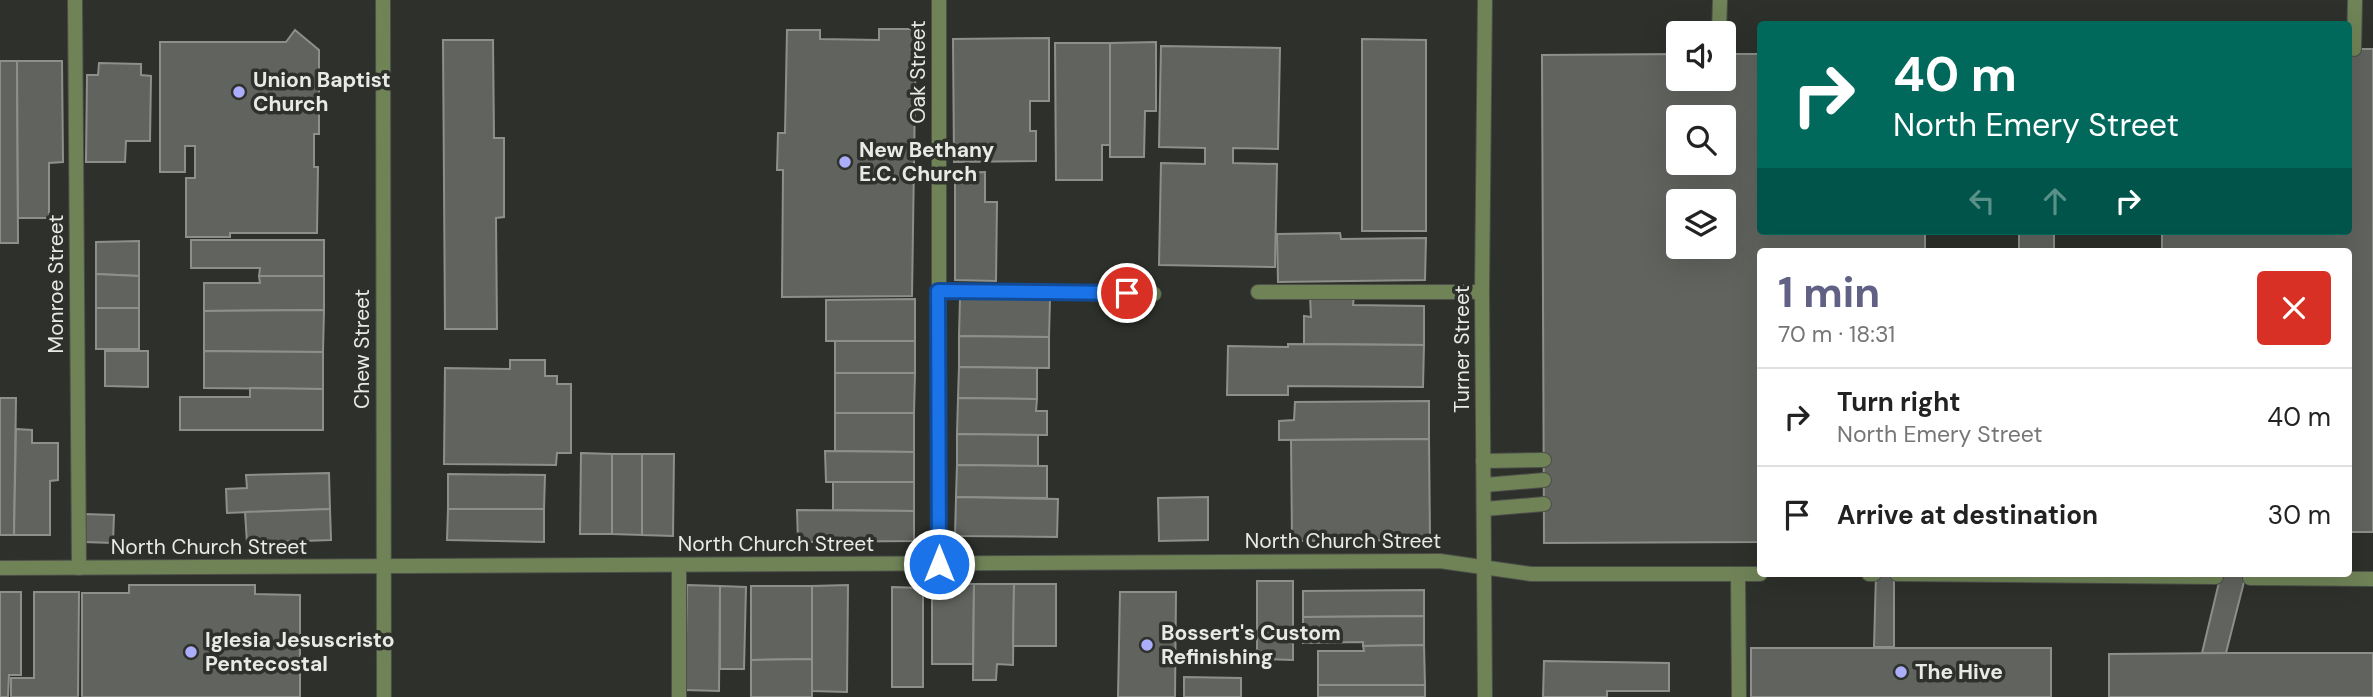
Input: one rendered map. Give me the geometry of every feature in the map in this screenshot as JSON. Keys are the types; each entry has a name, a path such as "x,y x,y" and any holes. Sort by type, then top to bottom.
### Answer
{"street":[{"name":"Monroe Street","path":"75,0 79,568"},
{"name":"Chew Street","path":"383,0 384,697"},
{"name":"Oak Street","path":"939,0 939,564"},
{"name":"Turner Street","path":"1485,0 1482,292 1485,697"},
{"path":"1719,21 1720,0"},
{"path":"2354,49 2355,0"},
{"path":"938,291 1154,294"},
{"path":"1258,292 1482,292"},
{"path":"1483,461 1544,460"},
{"path":"1484,485 1544,480"},
{"path":"1484,509 1544,504"},
{"name":"North Church Street","path":"0,568 1440,561 1531,574 1757,574"},
{"path":"679,565 679,697"},
{"path":"1738,574 1739,697"},
{"path":"2250,578 2373,579"}],"building":[{"name":"New Bethany E.C. Church","path":"879,29 916,29 912,296 782,297 783,170 777,170 778,133 785,133 787,30 820,30 820,39 879,40"},
{"name":"Union Baptist Church","path":"295,30 319,50 319,134 314,134 314,167 318,167 317,233 230,233 230,237 186,237 186,178 195,178 195,146 185,146 185,172 160,172 160,42 286,42"},
{"path":"1049,38 1049,101 1030,101 1030,131 1036,131 1036,161 954,162 953,39"},
{"path":"1362,39 1426,40 1426,231 1362,231"},
{"path":"443,40 493,40 494,138 504,138 504,217 496,218 497,329 445,329"},
{"path":"1156,42 1156,111 1145,111 1144,157 1110,157 1110,43"},
{"path":"1055,43 1110,43 1110,145 1102,145 1102,180 1056,180"},
{"path":"1161,46 1280,48 1278,149 1233,148 1233,163 1277,164 1275,267 1159,265 1161,163 1205,164 1205,148 1159,147"},
{"path":"2352,49 2373,49 2373,532 2352,532 2352,248 2162,248 2162,235 2352,235"},
{"path":"1666,54 1666,91 1736,91 1736,54 1757,54 1757,235 1925,235 1925,248 1757,248 1757,542 1544,543 1542,55"},
{"path":"0,61 17,61 18,243 0,243"},
{"path":"17,61 62,61 63,162 49,163 49,218 18,218"},
{"path":"99,63 141,64 141,75 151,76 150,141 126,141 125,162 86,162 87,75 98,75"},
{"path":"985,172 985,202 997,202 996,281 955,280 955,173"},
{"path":"1340,233 1341,239 1426,238 1425,280 1278,282 1277,234"},
{"path":"2019,235 2054,235 2054,248 2019,248"},
{"path":"191,240 324,240 324,276 259,276 260,268 191,268"},
{"path":"139,241 139,276 96,274 96,242"},
{"path":"96,274 139,276 139,308 96,308"},
{"path":"259,276 324,276 324,310 204,311 204,283 260,283"},
{"path":"1310,296 1354,296 1353,305 1424,306 1424,345 1304,344 1304,316 1311,317"},
{"path":"960,298 1050,299 1049,337 959,336"},
{"path":"915,299 915,341 826,341 826,300"},
{"path":"96,308 139,308 139,349 96,349"},
{"path":"324,310 323,352 204,351 204,311"},
{"path":"959,336 1049,337 1049,368 959,367"},
{"path":"835,341 915,341 915,373 835,373"},
{"path":"1288,344 1424,345 1423,387 1288,386 1288,395 1227,395 1228,346 1288,347"},
{"path":"105,351 148,351 148,387 105,386"},
{"path":"204,351 323,352 323,389 204,388"},
{"path":"510,360 545,360 545,376 557,376 557,384 571,384 571,453 557,453 556,465 444,464 445,368 510,369"},
{"path":"959,367 1037,368 1037,399 958,398"},
{"path":"835,373 915,373 914,413 835,413"},
{"path":"250,388 323,389 323,430 180,430 180,397 250,397"},
{"path":"0,398 16,398 14,535 0,535"},
{"path":"958,398 1037,399 1036,411 1047,411 1047,435 957,434"},
{"path":"1429,401 1429,439 1279,440 1279,421 1294,420 1295,402"},
{"path":"835,413 914,413 914,452 835,451"},
{"path":"16,429 32,430 32,443 58,443 58,480 50,481 50,535 14,535"},
{"path":"957,434 1038,435 1038,466 957,465"},
{"path":"1429,439 1430,540 1292,541 1291,440"},
{"path":"825,451 914,452 914,482 826,482"},
{"path":"581,453 612,454 612,534 580,534"},
{"path":"612,454 642,454 642,535 612,534"},
{"path":"642,454 674,454 673,536 642,535"},
{"path":"957,465 1047,466 1047,498 956,497"},
{"path":"329,473 330,509 227,513 226,489 247,488 246,475"},
{"path":"448,474 545,475 544,509 448,509"},
{"path":"833,482 914,482 914,511 833,510"},
{"path":"956,497 1058,499 1057,537 955,536"},
{"path":"1208,497 1208,540 1159,541 1158,498"},
{"path":"330,509 331,540 247,543 245,512"},
{"path":"448,509 544,509 544,542 447,540"},
{"path":"797,510 914,511 914,541 798,542"},
{"path":"84,514 114,515 113,543 84,542"},
{"path":"1876,577 1894,577 1894,647 1874,647"},
{"path":"2220,577 2245,577 2226,653 2202,653"},
{"path":"1257,581 1293,581 1293,660 1257,659"},
{"path":"932,583 974,584 973,664 932,664"},
{"path":"974,584 1014,584 1013,665 997,664 996,680 973,680"},
{"path":"1014,584 1056,584 1056,646 1013,646"},
{"name":"Iglesia Jesuscristo Pentecostal","path":"129,585 255,585 255,594 300,595 300,697 82,697 82,593 129,593"},
{"path":"687,585 720,586 719,691 685,690"},
{"path":"848,585 847,692 812,691 812,586"},
{"path":"720,586 746,587 744,669 720,669"},
{"path":"751,586 812,586 812,659 751,660"},
{"path":"892,587 923,588 923,687 892,687"},
{"path":"1424,590 1424,616 1303,617 1303,591"},
{"path":"0,592 21,592 21,675 9,675 8,697 0,697"},
{"path":"34,592 79,592 78,697 11,697 11,678 34,678"},
{"name":"Bossert's Custom Refinishing","path":"1120,592 1176,592 1175,697 1118,697"},
{"path":"1424,616 1424,645 1303,643 1303,617"},
{"path":"1424,645 1425,685 1318,685 1318,651 1364,651 1363,646"},
{"name":"The Hive","path":"1751,648 2051,648 2051,697 1751,697"},
{"path":"2373,653 2373,697 2109,697 2109,654"},
{"path":"812,659 812,697 751,697 751,660"},
{"path":"1544,661 1669,663 1669,691 1607,691 1607,697 1543,697"},
{"path":"1184,677 1241,678 1241,697 1184,697"},
{"path":"1318,685 1425,685 1425,697 1318,697"}],"place":[{"name":"Union Baptist Church","path":"239,92"},
{"name":"New Bethany E.C. Church","path":"845,162"},
{"name":"Bossert's Custom Refinishing","path":"1147,645"},
{"name":"Iglesia Jesuscristo Pentecostal","path":"191,652"},
{"name":"The Hive","path":"1901,672"}],"route":[{"path":"939,564 938,291 1127,293"}]}
